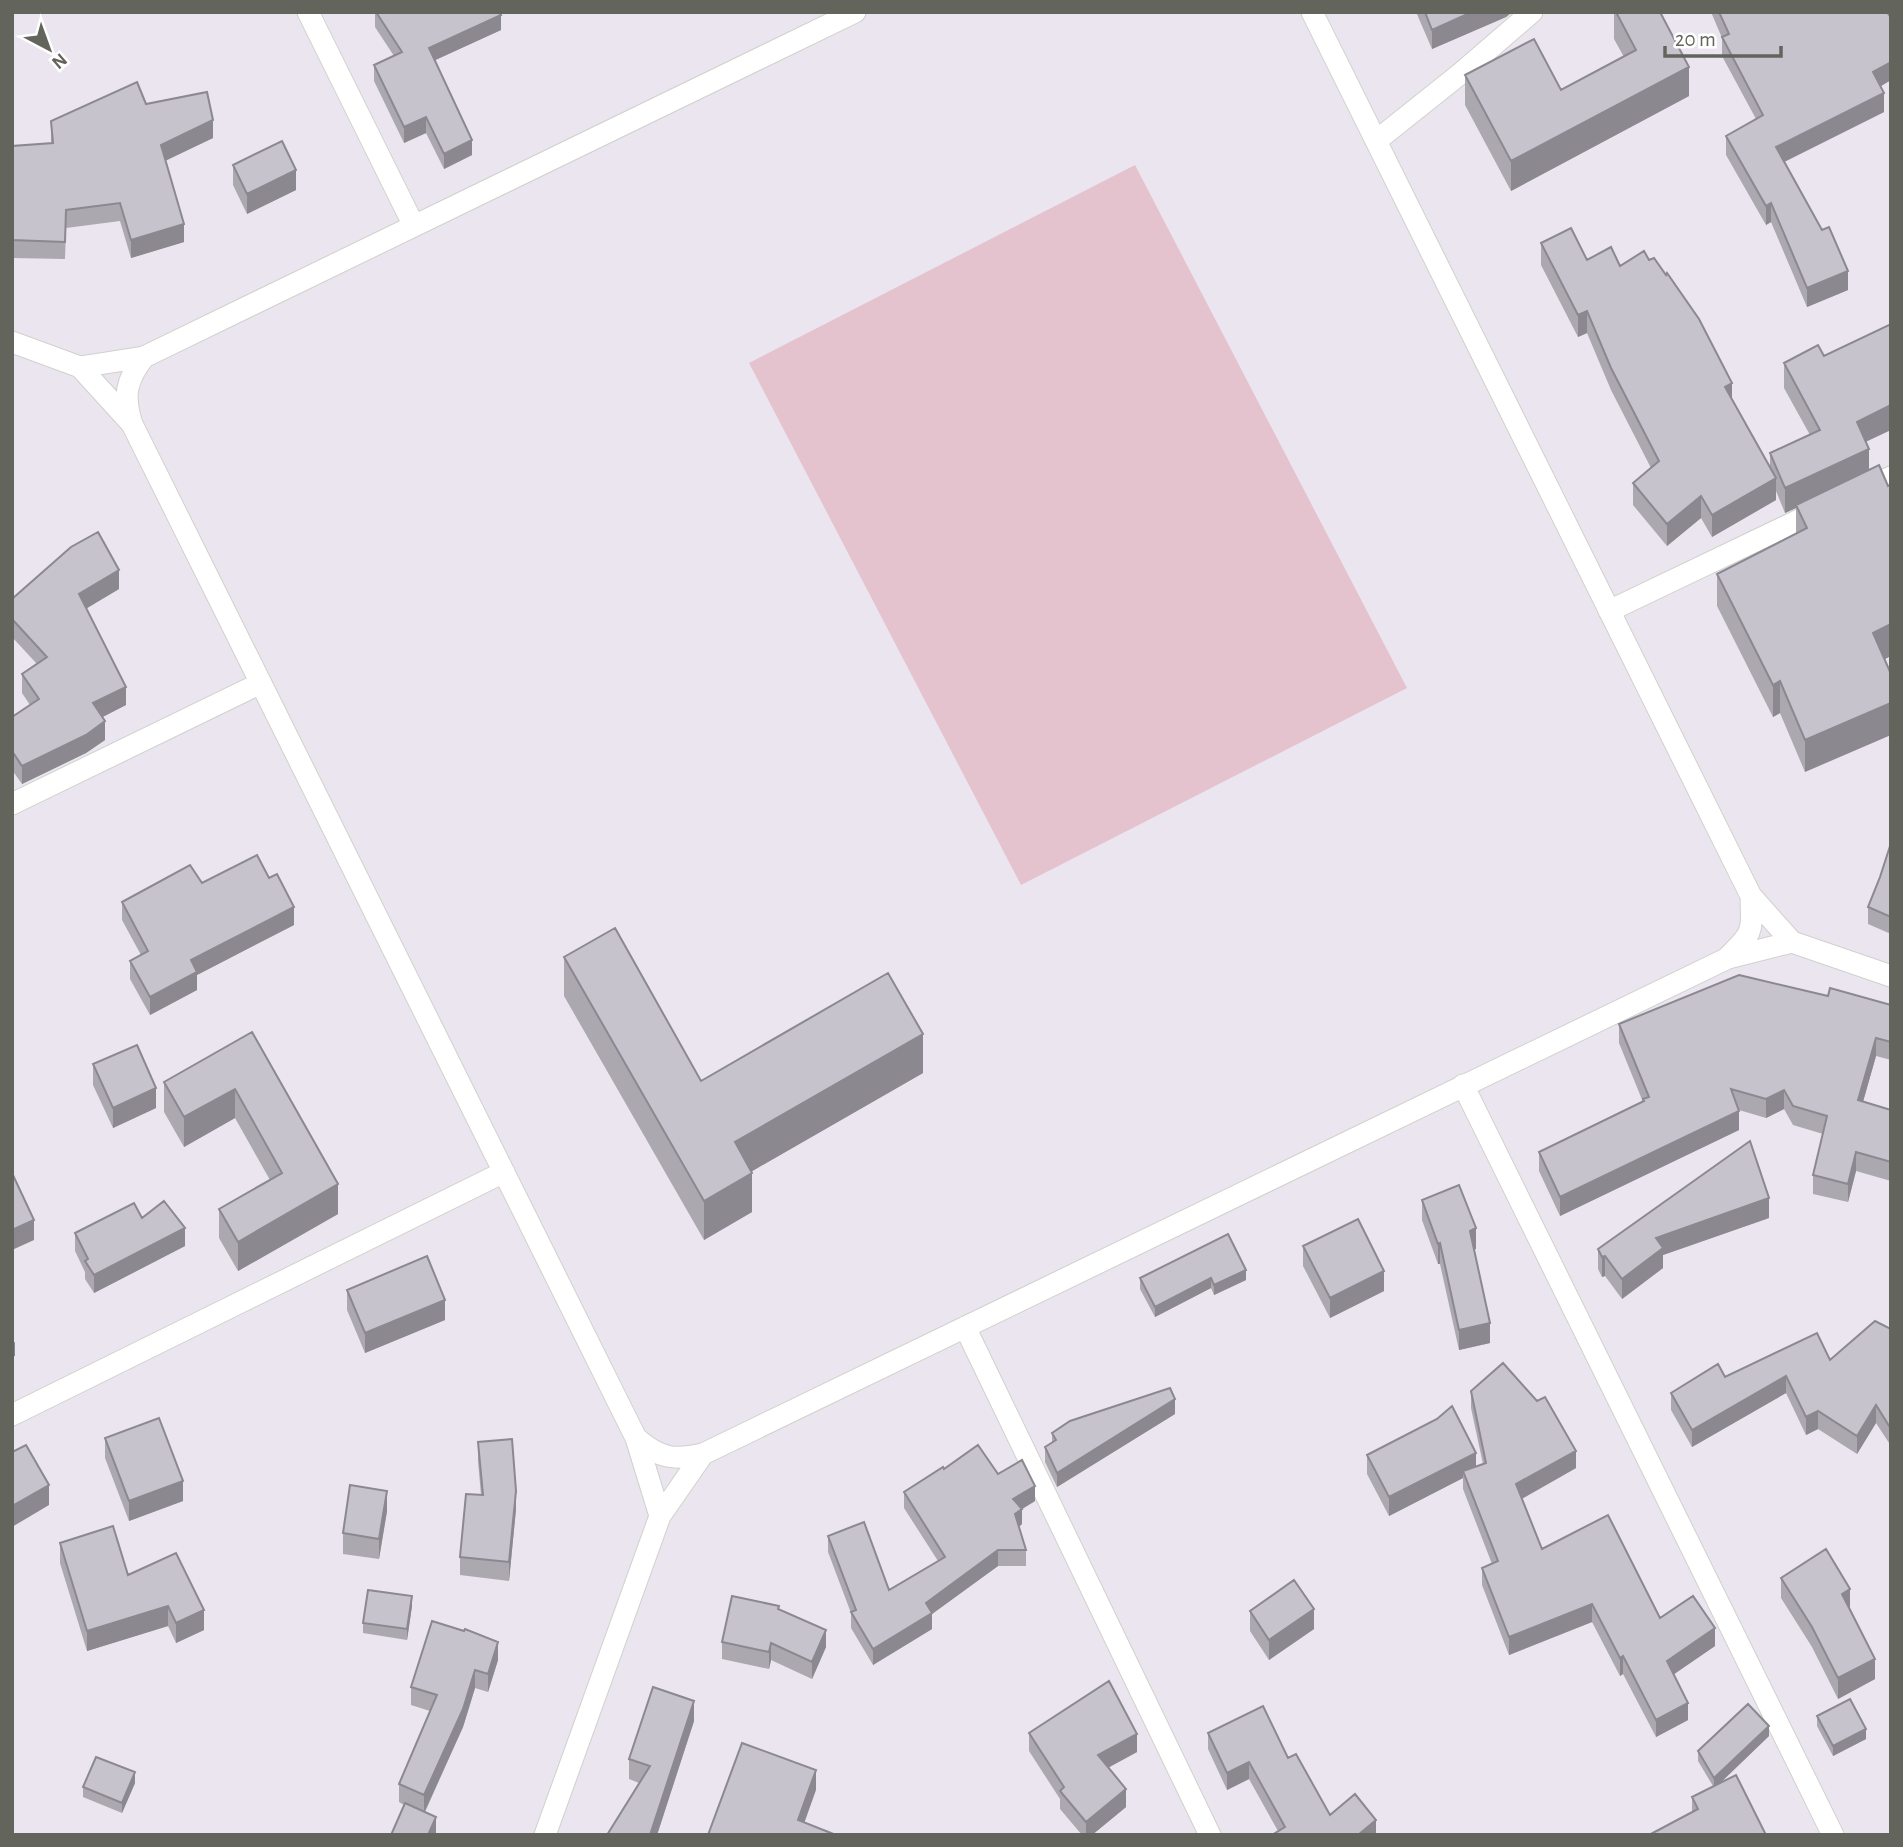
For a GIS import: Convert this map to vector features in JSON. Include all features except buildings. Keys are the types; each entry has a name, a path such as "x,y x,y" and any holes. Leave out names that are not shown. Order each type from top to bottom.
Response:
{"street":[{"path":"308,12 414,226"},
{"path":"80,367 144,357 855,12"},
{"path":"1312,12 1751,896 1793,942 1891,976"},
{"path":"1376,141 1532,12"},
{"path":"12,342 80,367 132,424"},
{"path":"144,357 129,380 126,394 132,424 636,1438 660,1516"},
{"path":"1609,611 1891,477"},
{"path":"12,804 261,683"},
{"path":"1726,958 1746,939 1752,926 1751,896"},
{"path":"636,1438 647,1448 673,1458 703,1454 1726,958 1793,942"},
{"path":"1464,1085 1833,1835"},
{"path":"12,1415 504,1172"},
{"path":"965,1327 1210,1835"},
{"path":"545,1835 660,1516 703,1454"}],"shaded area":[{"path":"1135,165 1407,688 1021,885 749,363"}]}
